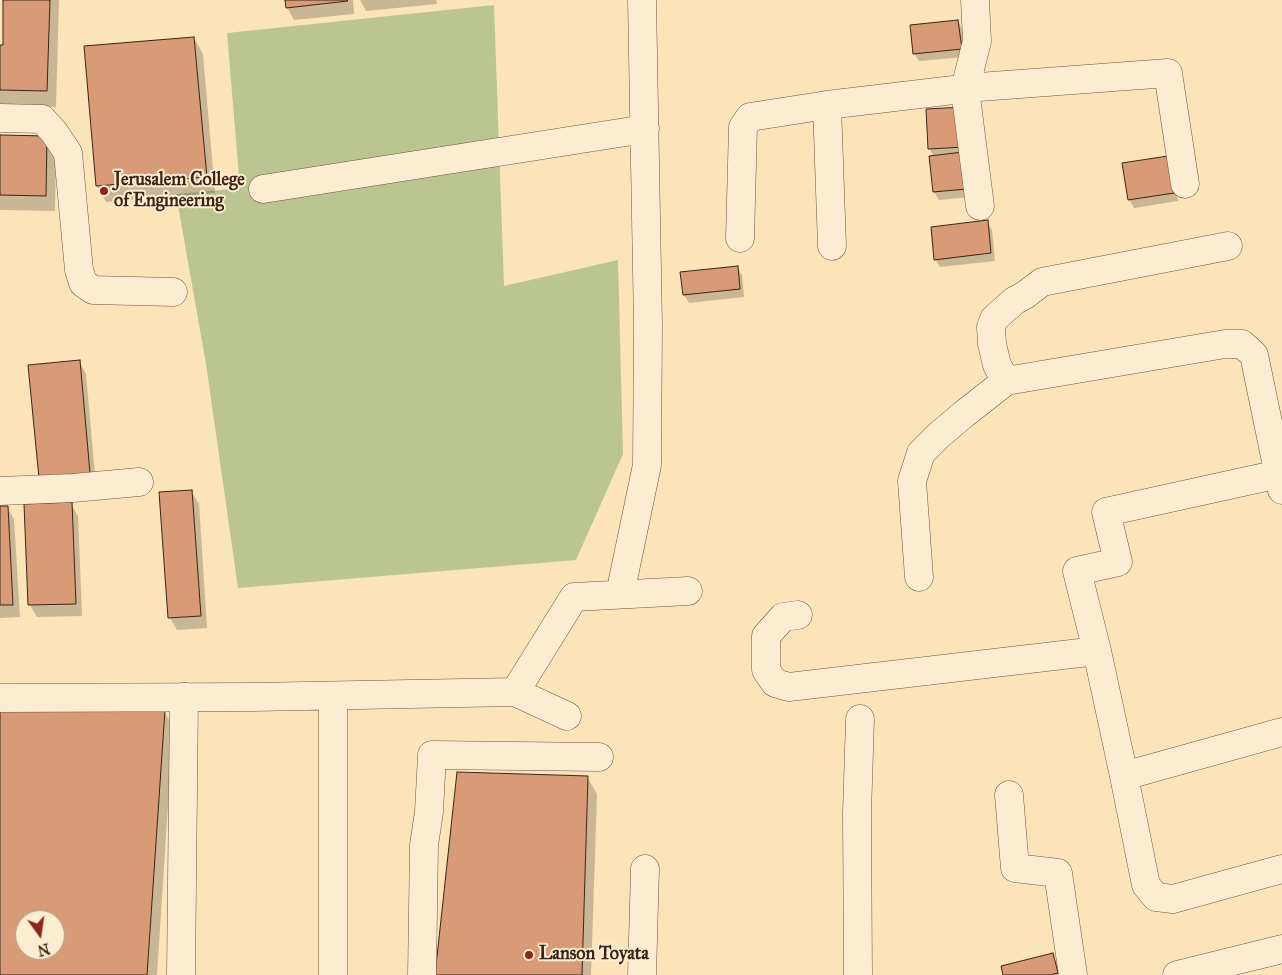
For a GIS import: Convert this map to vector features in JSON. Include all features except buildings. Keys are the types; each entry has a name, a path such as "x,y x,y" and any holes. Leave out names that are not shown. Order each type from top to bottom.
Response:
{"street":[{"path":"620,594 647,465 648,325 642,0"},
{"path":"975,0 976,41 965,89 980,206"},
{"path":"740,238 743,127 750,117 827,105 965,89 1168,73 1185,184"},
{"path":"827,105 832,246"},
{"path":"0,118 42,119 54,132 68,153 78,270 83,284 94,290 173,292"},
{"path":"263,189 645,129"},
{"path":"1006,381 998,366 992,344 991,327 994,319 1014,301 1042,282 1228,246"},
{"path":"919,577 912,481 921,453 939,435 1006,381 1226,344 1242,344 1254,355 1280,483 1106,512 1118,562 1077,571 1097,651 1146,885 1156,897 1173,899 1282,868"},
{"path":"0,491 73,488 139,482"},
{"path":"515,692 574,597 688,591"},
{"path":"798,615 783,617 766,636 766,670 776,682 789,687 1097,651"},
{"path":"0,698 253,697 515,692 567,716"},
{"path":"333,975 334,696"},
{"path":"181,975 184,697"},
{"path":"858,975 857,813 860,719"},
{"path":"1124,776 1282,732"},
{"path":"422,975 424,845 429,812 432,755 599,757"},
{"path":"1009,795 1014,868 1058,873 1073,975"},
{"path":"642,975 645,869"},
{"path":"1177,975 1282,949"}],"green space":[{"path":"494,5 504,286 618,260 623,454 576,560 238,588 206,364 176,194 240,188 227,33"}],"place":[{"name":"Jerusalem College of Engineering","path":"104,191"},
{"name":"Lanson Toyata","path":"529,955"}]}
